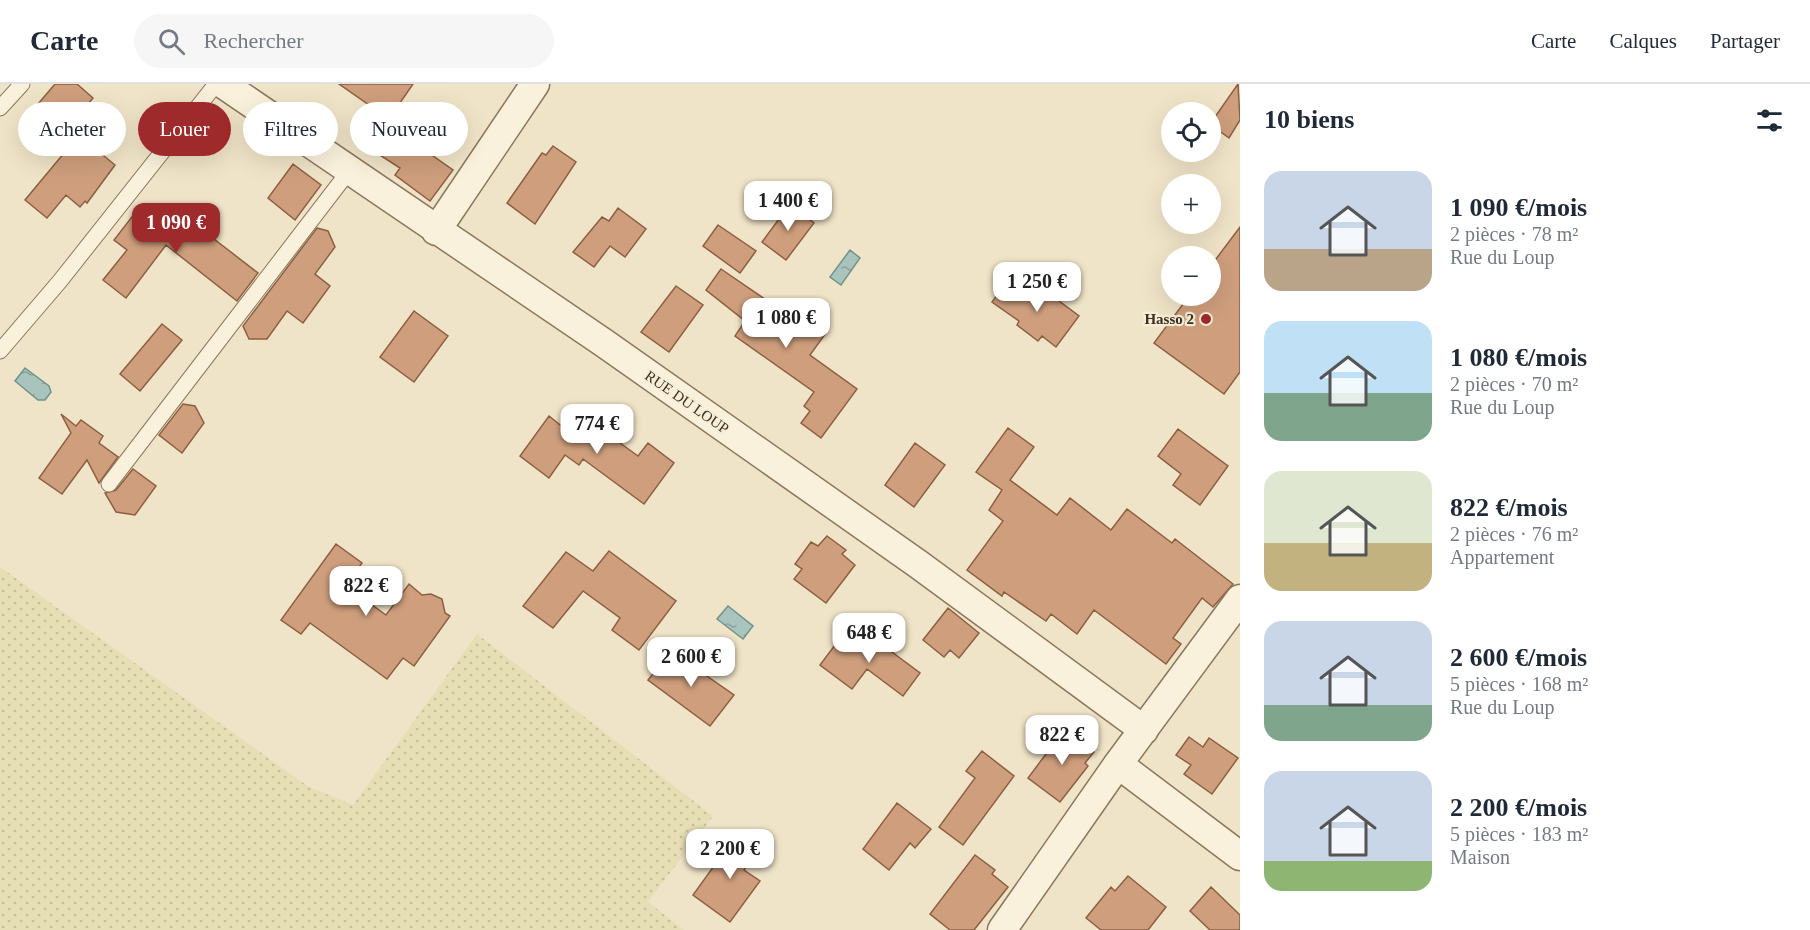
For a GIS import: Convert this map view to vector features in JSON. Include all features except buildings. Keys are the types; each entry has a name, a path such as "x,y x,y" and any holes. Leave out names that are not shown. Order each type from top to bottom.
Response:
{"street":[{"name":"RUE DU LOUP","path":"223,84 436,231 604,343 898,550 1144,730"},
{"path":"436,231 535,84"},
{"path":"1002,930 1118,764 1240,598"},
{"path":"1118,764 1240,856"}],"lane":[{"path":"0,108 22,84"},
{"path":"0,351 60,281 216,84"},
{"path":"109,484 349,171"}],"shaded area":[{"path":"0,567 309,787 353,805 477,634 713,816 648,902 684,930 0,930"}],"water":[{"path":"850,250 860,258 841,285 830,277"},
{"path":"25,368 49,386 51,392 45,400 38,400 15,381"},
{"path":"728,606 753,626 743,639 717,619"}],"place":[{"name":"Hasso 2","path":"1206,319"}]}
